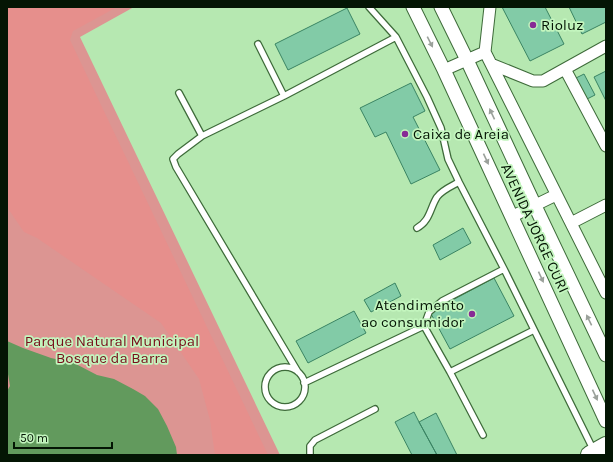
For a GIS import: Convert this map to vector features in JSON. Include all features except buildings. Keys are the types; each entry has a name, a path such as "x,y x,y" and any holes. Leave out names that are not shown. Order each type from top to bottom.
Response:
{"street":[{"name":"AVENIDA JORGE CURI","path":"413,7 513,216 606,421"},
{"name":"AVENIDA JORGE CURI","path":"441,7 606,355"},
{"path":"490,7 485,52 606,293"},
{"path":"491,64 534,80 543,81 606,46"},
{"path":"444,70 485,52"},
{"path":"565,69 606,146"},
{"path":"513,216 556,195"},
{"path":"571,223 606,205"}],"lane":[{"path":"369,7 396,37 434,110 441,128 448,159 597,451"},
{"path":"298,372 292,368 286,367 274,370 269,375 266,380 266,393 274,403 280,406 287,406 293,405 298,401 304,390 302,377 176,167 173,159 202,136 284,96 396,37"},
{"path":"258,44 284,96"},
{"path":"178,93 202,136"},
{"path":"417,228 422,226 427,220 438,197 443,191 459,182"},
{"path":"304,383 424,326 429,312 436,305 504,269"},
{"path":"424,326 483,435"},
{"path":"450,372 534,330"},
{"path":"310,455 310,446 315,440 375,409"}],"green space":[{"name":"Parque Natural Municipal Bosque da Barra","path":"7,7 134,7 80,37 280,455 7,455"}],"shaded area":[{"path":"7,7 117,7 73,31 70,40 268,455 215,455 210,420 199,379 161,323 37,238 24,232 7,207"},
{"path":"7,341 51,358 74,363 97,375 114,379 145,396 158,409 176,447 177,455 7,455 7,391 10,386 7,368"}],"place":[{"name":"Rioluz","path":"533,25"},
{"name":"Caixa de Areia","path":"405,134"},
{"name":"Atendimento ao consumidor","path":"472,314"}]}
